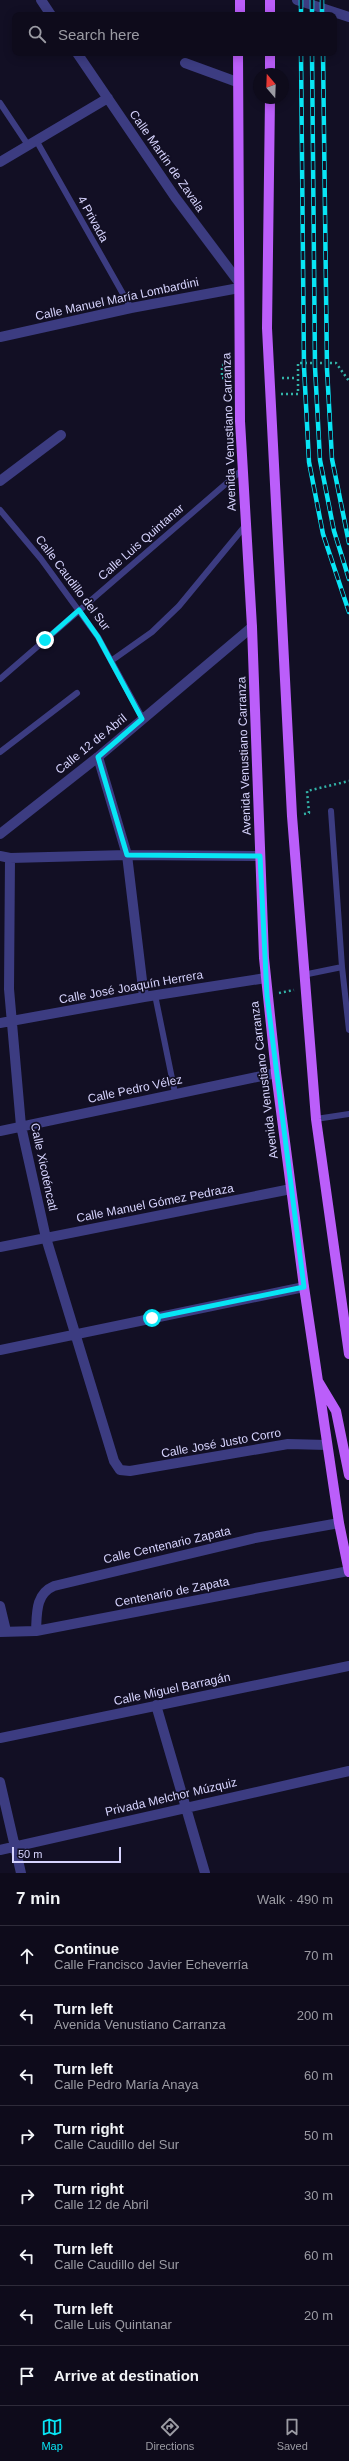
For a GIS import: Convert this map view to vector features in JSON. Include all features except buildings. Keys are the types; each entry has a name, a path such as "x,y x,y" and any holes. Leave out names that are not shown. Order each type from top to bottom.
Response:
{"main road":[{"path":"240,0 240,12"},
{"path":"270,0 270,12"},
{"name":"Avenida Venustiano Carranza","path":"238,56 238,285 243,469 252,627 260,856 267,996 317,1379 339,1523 349,1572"},
{"path":"270,56 270,68"},
{"path":"270,104 267,328 292,816 303,975 316,1119 349,1354"},
{"path":"317,1379 336,1411 349,1475"}],"street":[{"path":"41,0 49,12"},
{"path":"297,0 334,12"},
{"path":"337,13 349,17"},
{"name":"Calle Martín de Zavala","path":"79,56 238,285"},
{"path":"185,63 237,82"},
{"path":"0,162 108,98"},
{"name":"Calle Manuel María Lombardini","path":"0,337 238,285"},
{"path":"0,481 61,435"},
{"name":"Calle 12 de Abril","path":"0,834 98,757 252,627"},
{"path":"98,757 127,855 144,997"},
{"path":"5,857 127,855 260,856"},
{"name":"Calle Xicoténcatl","path":"5,857 9,989 13,1020 21,1126 46,1238 77,1334 104,1434 120,1470"},
{"name":"Calle José Joaquín Herrera","path":"0,1023 155,995 266,978"},
{"name":"Calle Pedro Vélez","path":"0,1131 276,1073"},
{"name":"Calle Manuel Gómez Pedraza","path":"0,1247 291,1189"},
{"path":"0,1350 304,1287"},
{"name":"Calle José Justo Corro","path":"120,1470 145,1469 288,1444 327,1445"},
{"name":"Calle Centenario Zapata","path":"36,1631 40,1599 42,1594 54,1586 255,1538 339,1523"},
{"name":"Centenario de Zapata","path":"3,1632 36,1631 349,1572"},
{"path":"0,1606 3,1632"},
{"name":"Calle Miguel Barragán","path":"0,1738 349,1666"},
{"path":"156,1705 205,1873"},
{"name":"Privada Melchor Múzquiz","path":"0,1850 349,1771"},
{"path":"0,1782 21,1873"}],"lane":[{"name":"4 Privada","path":"0,103 32,143 130,308"},
{"name":"Calle Luis Quintanar","path":"0,679 243,469"},
{"name":"Calle Caudillo del Sur","path":"0,510 79,610 98,637 142,719"},
{"path":"111,661 152,632 179,606 246,526"},
{"path":"0,752 76,693"},
{"path":"331,811 342,967 349,1030"},
{"path":"303,975 342,967"},
{"path":"155,995 175,1093"},
{"path":"316,1119 349,1114"}],"path":[{"path":"271,394 298,394 298,364 336,363 349,381"},
{"path":"222,365 222,378"},
{"path":"309,813 307,791 349,781"},
{"path":"267,996 305,987"}],"railway":[{"path":"301,0 301,12"},
{"path":"312,0 312,12"},
{"path":"322,0 322,12"},
{"path":"301,56 304,367 309,462 323,534 349,612"},
{"path":"312,56 315,367 320,460 334,531 349,579"},
{"path":"323,56 327,369 332,459 349,543"}],"route":[{"path":"45,640 79,610 98,637 142,719 98,757 127,855 260,856 267,996 304,1287 152,1318"}]}
